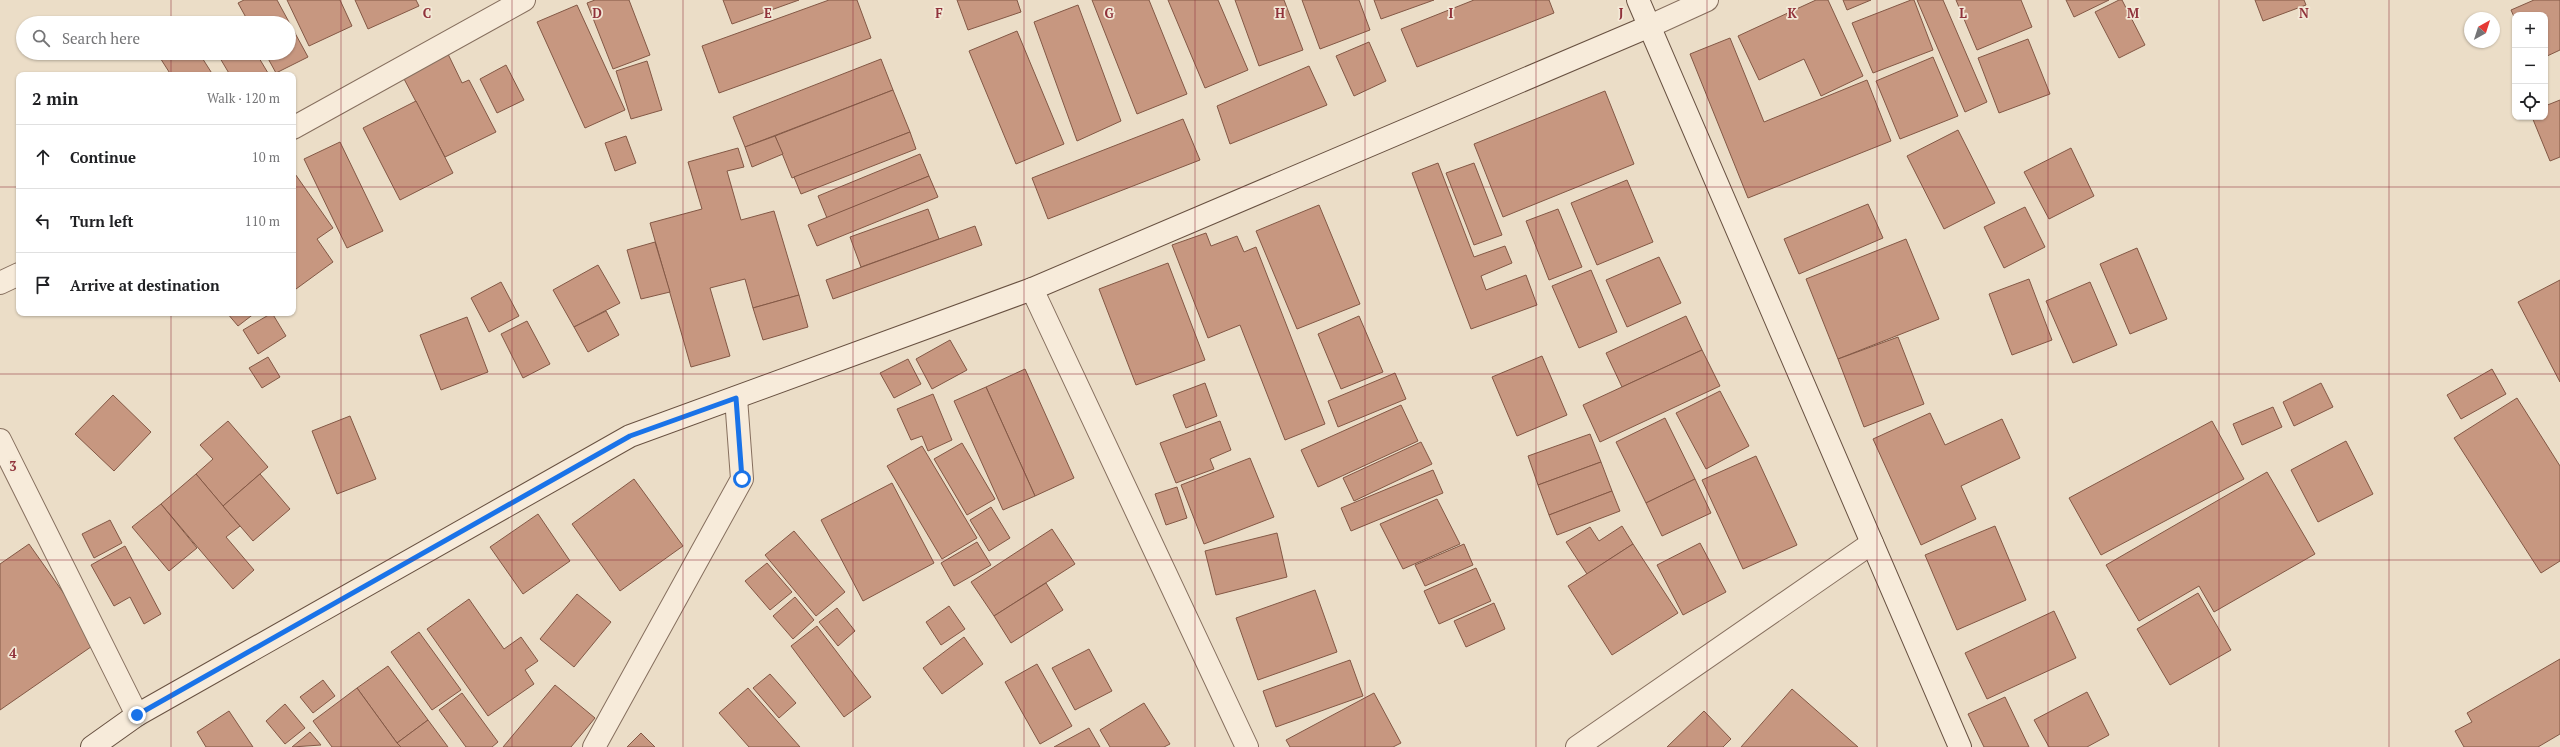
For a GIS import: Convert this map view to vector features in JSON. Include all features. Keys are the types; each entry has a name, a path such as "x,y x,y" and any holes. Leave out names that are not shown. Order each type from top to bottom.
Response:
{"street":[{"path":"296,126 524,0"},
{"path":"1638,0 1960,747"},
{"path":"92,747 137,715 630,436 1032,289 1650,26 1707,0"},
{"path":"0,284 16,276"},
{"path":"1032,289 1247,747"},
{"path":"594,747 742,479 736,398"},
{"path":"0,440 137,715"},
{"path":"1577,747 1872,543"}],"building":[{"path":"244,0 277,0 286,16 245,16 238,3"},
{"path":"287,0 340,0 352,26 309,46 296,16"},
{"path":"355,0 416,0 419,6 368,29"},
{"path":"595,0 629,0 650,55 613,69 587,3"},
{"path":"723,0 799,0 732,24"},
{"path":"829,0 857,0 871,38 719,93 702,46"},
{"path":"957,0 1017,0 1021,12 968,30"},
{"path":"1092,0 1149,0 1187,94 1137,114"},
{"path":"1168,0 1218,0 1248,70 1205,88"},
{"path":"1235,0 1284,0 1303,50 1259,66"},
{"path":"1302,0 1359,0 1370,30 1320,49"},
{"path":"1374,0 1434,0 1381,19"},
{"path":"1474,0 1549,0 1554,13 1417,67 1401,29"},
{"path":"1816,0 1828,0 1863,76 1821,96 1804,59 1759,80 1738,36"},
{"path":"1843,0 1871,0 1847,10"},
{"path":"1914,0 1933,50 1873,73 1852,23"},
{"path":"1917,0 1943,0 1987,102 1965,112"},
{"path":"1956,0 2021,0 2032,27 1977,50"},
{"path":"2066,0 2109,0 2074,17"},
{"path":"2119,0 2122,0 2145,45 2119,58 2095,12"},
{"path":"2255,0 2304,0 2306,5 2263,21"},
{"path":"2534,0 2560,0 2560,50 2548,56 2548,12 2512,12 2511,10"},
{"path":"577,5 625,110 585,128 537,22"},
{"path":"1078,5 1121,121 1077,141 1034,22"},
{"path":"1017,31 1064,144 1016,164 969,51"},
{"path":"296,35 308,57 275,72 269,60 296,60"},
{"path":"1730,38 1764,122 1867,80 1891,141 1748,198 1690,54"},
{"path":"2028,39 2050,94 1999,113 1978,58"},
{"path":"1369,42 1386,81 1354,96 1336,56"},
{"path":"448,54 462,83 469,80 496,132 445,157 403,77"},
{"path":"1933,57 1958,116 1900,139 1876,81"},
{"path":"881,59 893,90 745,147 733,117"},
{"path":"161,60 203,60 211,72 169,72"},
{"path":"221,60 260,60 267,72 228,72"},
{"path":"647,61 662,110 631,119 616,71"},
{"path":"506,65 524,100 497,113 480,79"},
{"path":"1309,66 1327,105 1230,144 1217,106"},
{"path":"893,90 910,132 792,178 775,136"},
{"path":"1605,91 1634,164 1503,217 1474,144"},
{"path":"2560,100 2560,157 2550,161 2533,120 2548,120 2548,105"},
{"path":"416,101 453,173 400,200 363,128"},
{"path":"1183,119 1200,160 1048,219 1032,178"},
{"path":"1958,130 1995,203 1944,229 1907,156"},
{"path":"910,132 916,149 801,194 794,177"},
{"path":"626,136 636,163 615,171 605,143"},
{"path":"775,136 783,154 752,167 745,147"},
{"path":"340,142 383,231 347,248 304,159"},
{"path":"738,148 744,167 727,171 741,220 774,211 799,295 753,308 745,279 710,288 730,356 691,367 650,223 702,209 688,162"},
{"path":"2071,148 2094,196 2049,219 2024,172"},
{"path":"920,154 929,176 827,218 818,196"},
{"path":"1438,163 1474,257 1505,246 1512,263 1481,276 1486,290 1526,275 1537,305 1471,329 1412,173"},
{"path":"1474,163 1502,235 1474,245 1446,173"},
{"path":"296,175 333,228 317,239 333,262 296,289"},
{"path":"929,176 938,197 817,246 808,225"},
{"path":"1627,180 1653,242 1597,265 1571,203"},
{"path":"1868,204 1883,238 1799,274 1784,239"},
{"path":"1319,205 1360,304 1297,329 1256,231"},
{"path":"2025,207 2045,247 2004,268 1984,227"},
{"path":"928,209 939,239 861,267 850,237"},
{"path":"1558,209 1582,267 1549,280 1526,221"},
{"path":"975,226 982,245 833,299 826,280"},
{"path":"1206,233 1211,246 1237,236 1244,252 1256,247 1325,424 1285,440 1240,325 1208,338 1172,245"},
{"path":"1906,239 1939,319 1838,359 1806,279"},
{"path":"655,242 670,292 641,299 627,250"},
{"path":"2137,248 2167,319 2130,334 2100,264"},
{"path":"1659,257 1681,303 1627,327 1606,280"},
{"path":"1168,263 1205,360 1136,385 1099,289"},
{"path":"598,265 620,303 574,327 553,290"},
{"path":"1591,270 1617,332 1579,348 1552,286"},
{"path":"2029,279 2052,340 2012,355 1989,294"},
{"path":"2560,280 2560,382 2518,302"},
{"path":"501,282 519,316 489,332 471,298"},
{"path":"2090,282 2117,345 2073,363 2046,301"},
{"path":"799,295 808,327 763,340 753,308"},
{"path":"606,311 619,335 588,352 574,327"},
{"path":"230,316 251,316 238,326"},
{"path":"267,316 274,316 286,336 258,354 243,330"},
{"path":"1359,316 1383,372 1341,389 1318,334"},
{"path":"1686,316 1702,350 1622,387 1606,353"},
{"path":"467,317 488,372 441,390 420,335"},
{"path":"527,321 550,364 523,378 501,334"},
{"path":"1898,337 1924,404 1864,427 1838,359"},
{"path":"950,340 967,370 932,389 916,359"},
{"path":"1702,350 1720,386 1600,442 1583,405"},
{"path":"1542,356 1567,415 1517,436 1492,377"},
{"path":"268,357 280,377 262,388 249,368"},
{"path":"908,359 921,384 894,398 880,373"},
{"path":"1025,369 1074,478 1035,496 986,387"},
{"path":"2492,369 2506,394 2461,419 2447,395"},
{"path":"1395,373 1406,399 1338,427 1328,401"},
{"path":"1205,383 1217,416 1186,428 1173,395"},
{"path":"2321,383 2333,407 2294,426 2283,402"},
{"path":"986,387 1035,496 1003,510 954,401"},
{"path":"1720,391 1749,446 1706,469 1676,413"},
{"path":"933,394 952,440 928,451 922,436 911,440 897,409"},
{"path":"113,395 151,432 114,471 75,434"},
{"path":"2517,398 2560,466 2560,561 2541,573 2454,438"},
{"path":"1401,405 1418,441 1318,487 1301,450"},
{"path":"2273,407 2282,427 2242,445 2233,424"},
{"path":"1930,413 1945,445 2002,419 2020,458 1961,486 1976,519 1921,545 1873,439"},
{"path":"350,416 376,479 337,494 312,431"},
{"path":"1665,418 1695,479 1646,503 1616,442"},
{"path":"228,421 268,467 223,506 196,474 213,459 200,445"},
{"path":"1220,421 1231,450 1210,459 1214,469 1176,483 1160,443"},
{"path":"2212,421 2244,479 2101,555 2069,498"},
{"path":"1590,434 1601,462 1538,485 1528,456"},
{"path":"2346,441 2373,494 2318,522 2291,470"},
{"path":"1421,442 1432,464 1354,501 1343,478"},
{"path":"962,443 995,499 967,515 934,459"},
{"path":"922,446 977,538 942,559 887,466"},
{"path":"1756,456 1797,545 1743,569 1702,480"},
{"path":"1250,458 1274,517 1204,544 1181,485"},
{"path":"1601,462 1612,491 1549,515 1538,485"},
{"path":"1433,470 1443,493 1351,531 1341,508"},
{"path":"2267,472 2315,554 2214,612 2199,586 2139,621 2106,565"},
{"path":"196,474 240,526 226,537 254,570 233,589 161,504"},
{"path":"260,474 290,509 253,541 223,506"},
{"path":"634,479 683,546 620,591 572,524"},
{"path":"1695,479 1711,513 1662,536 1646,503"},
{"path":"892,483 934,563 863,601 821,520"},
{"path":"1177,487 1187,518 1166,525 1155,494"},
{"path":"1612,491 1620,511 1557,535 1549,515"},
{"path":"1437,499 1460,544 1403,569 1380,524"},
{"path":"161,504 197,548 169,571 132,527"},
{"path":"991,507 1010,538 989,551 970,520"},
{"path":"538,514 570,561 523,594 490,547"},
{"path":"110,520 122,543 94,558 82,534"},
{"path":"1622,526 1633,544 1587,574 1566,542 1590,527 1599,541"},
{"path":"1995,526 2026,600 1957,630 1925,555"},
{"path":"1052,529 1075,564 994,616 971,582"},
{"path":"794,531 845,592 816,616 765,555"},
{"path":"1277,533 1287,577 1216,595 1205,551"},
{"path":"977,542 991,565 954,586 941,563"},
{"path":"1700,543 1726,592 1683,615 1657,565"},
{"path":"29,544 98,642 0,710 0,564"},
{"path":"1464,544 1473,565 1425,586 1415,565"},
{"path":"1633,544 1678,613 1612,655 1568,586"},
{"path":"125,546 161,614 144,624 130,597 114,606 91,565"},
{"path":"767,563 792,592 770,610 745,581"},
{"path":"1476,568 1491,601 1439,624 1424,591"},
{"path":"1046,583 1063,610 1011,643 994,616"},
{"path":"1315,590 1337,652 1258,680 1236,618"},
{"path":"2198,593 2231,650 2170,685 2137,629"},
{"path":"577,594 611,622 574,667 540,639"},
{"path":"795,597 814,620 793,639 773,616"},
{"path":"469,599 504,649 521,637 538,661 525,670 534,684 488,716 427,629"},
{"path":"1494,603 1505,629 1466,647 1454,621"},
{"path":"949,606 965,629 941,645 926,622"},
{"path":"837,608 855,631 838,646 819,622"},
{"path":"2054,611 2076,658 1987,699 1965,653"},
{"path":"817,626 871,697 844,717 791,646"},
{"path":"419,632 461,690 432,710 391,652"},
{"path":"964,637 983,664 942,694 923,668"},
{"path":"1089,649 1112,691 1075,710 1052,668"},
{"path":"2560,659 2560,734 2538,747 2464,747 2455,731 2472,722 2467,713"},
{"path":"1350,660 1363,696 1276,727 1263,691"},
{"path":"1037,664 1072,726 1040,744 1005,682"},
{"path":"388,666 428,720 397,743 357,688"},
{"path":"770,674 796,703 779,718 753,688"},
{"path":"323,680 335,696 313,713 300,697"},
{"path":"555,685 595,718 571,747 503,747"},
{"path":"357,688 401,747 332,747 313,721"},
{"path":"748,688 800,747 749,747 719,713"},
{"path":"1792,689 1858,747 1741,747"},
{"path":"2087,692 2109,735 2087,747 2049,747 2034,720"},
{"path":"462,693 498,742 492,747 466,747 439,710"},
{"path":"1374,693 1401,743 1393,747 1290,747 1286,740"},
{"path":"2005,697 2029,747 1984,747 1968,714"},
{"path":"1144,703 1170,744 1164,747 1110,747 1100,730"},
{"path":"285,704 305,728 285,744 266,721"},
{"path":"229,711 253,747 206,747 197,732"},
{"path":"1704,711 1731,739 1723,747 1667,747"},
{"path":"428,720 448,747 401,747 397,743"},
{"path":"1089,728 1100,747 1054,747"},
{"path":"310,732 321,745 292,747"},
{"path":"641,733 655,747 627,747"}],"route":[{"path":"137,715 630,436 736,398 742,479"}]}
